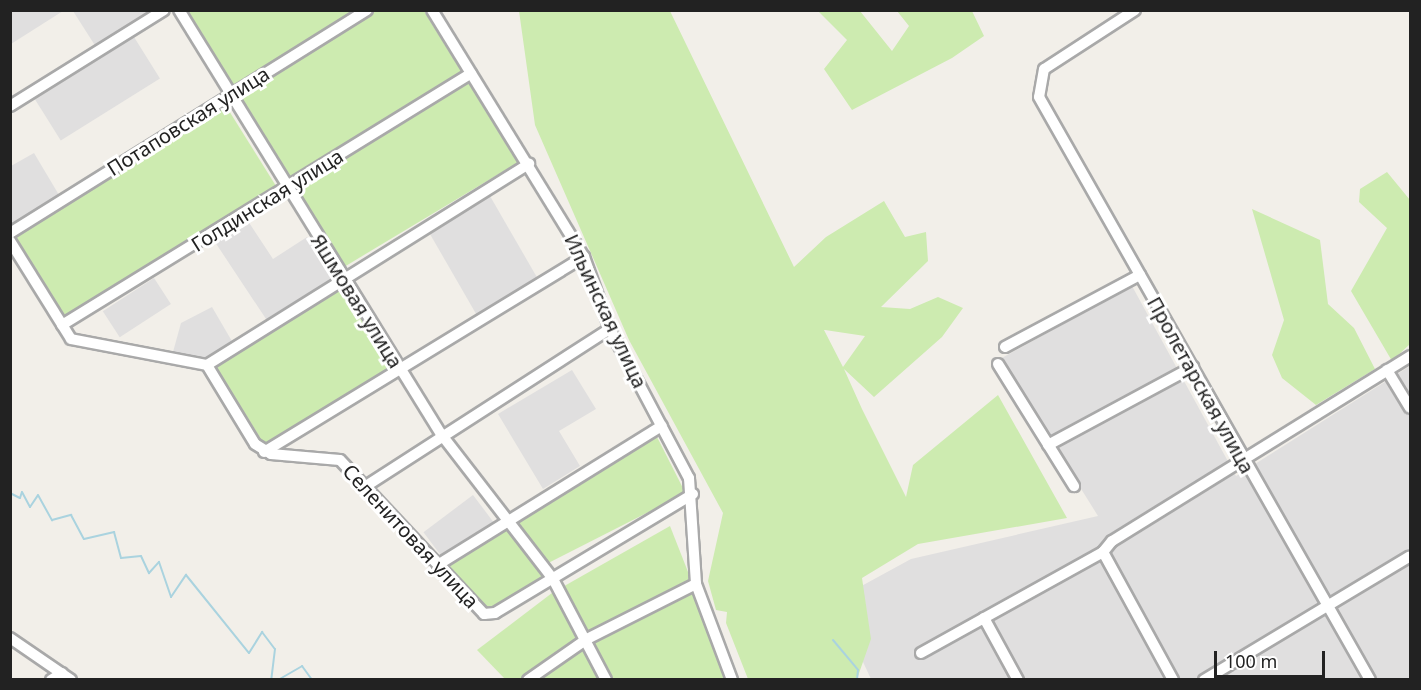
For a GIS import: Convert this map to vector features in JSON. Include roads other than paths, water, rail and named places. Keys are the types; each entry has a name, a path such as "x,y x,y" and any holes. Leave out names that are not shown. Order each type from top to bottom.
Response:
{"street":[{"path":"10,106 164,10"},
{"name":"Яшмовая улица","path":"178,10 441,434 553,579 587,639 606,680"},
{"name":"Потаповская улица","path":"10,233 230,93 367,10"},
{"name":"Ильинская улица","path":"432,10 529,164 584,257 610,329 663,426 693,494"},
{"name":"Пролетарская улица","path":"1135,10 1044,69 1037,87 1193,367 1242,461 1370,680"},
{"name":"Голдинская улица","path":"62,325 288,189 471,73"},
{"path":"10,241 62,325 81,343 207,365 529,164"},
{"path":"207,365 264,452 584,257"},
{"path":"1005,347 1140,275"},
{"path":"366,486 441,434 610,329"},
{"path":"921,652 1103,552 1112,542 1410,356"},
{"path":"998,364 1074,486"},
{"path":"1048,445 1193,367"},
{"path":"1388,370 1410,408"},
{"path":"439,564 663,426"},
{"name":"Селенитовая улица","path":"264,452 340,460 484,614 495,613 553,579"},
{"path":"553,579 693,494 696,584 732,680"},
{"path":"1103,552 1173,680"},
{"path":"1204,680 1410,556"},
{"path":"528,680 587,639 696,584"},
{"path":"984,618 1018,680"},
{"path":"10,638 66,676"},
{"path":"51,680 66,676"}],"waterway":[{"path":"10,493 20,498 22,492 30,507 38,495 52,520 71,515 84,539 114,532 121,558 141,556 149,573 159,562 171,597 186,575 249,653 262,632 275,649 271,680"},
{"path":"833,640 858,670 857,680"},
{"path":"278,680 302,666 312,680"}]}
